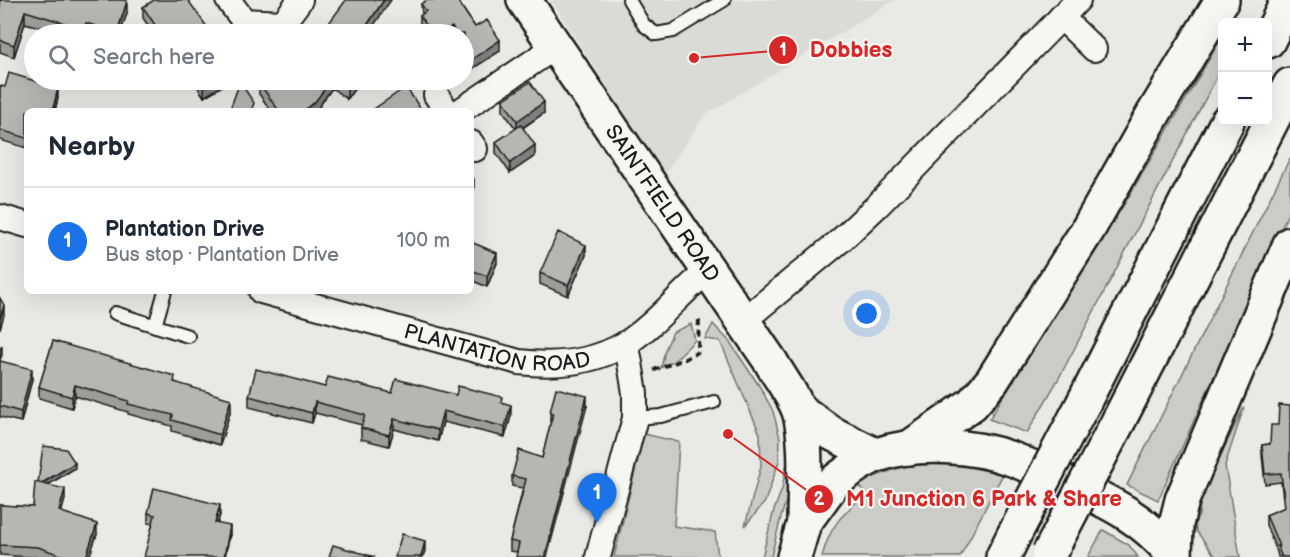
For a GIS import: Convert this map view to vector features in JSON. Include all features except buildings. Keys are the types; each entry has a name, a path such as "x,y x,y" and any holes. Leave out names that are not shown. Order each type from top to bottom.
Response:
{"main road":[{"name":"SAINTFIELD ROAD","path":"524,0 771,362 799,410 804,459 804,523"},
{"path":"909,448 972,404 992,381 1087,231 1222,0"},
{"path":"1272,33 1288,0"},
{"path":"1048,555 1290,85"},
{"path":"1008,546 1225,126"},
{"path":"1175,557 1176,524 1182,500 1290,244"},
{"name":"SAINTFIELD ROAD","path":"799,410 831,433 875,455"},
{"path":"794,557 804,523 834,482 875,455 909,448 942,446 1011,458 1111,503 1136,518 1159,537 1175,557"}],"street":[{"path":"228,0 244,21 283,23 300,0"},
{"path":"743,321 841,240 878,205 1078,0"},
{"path":"1061,17 1094,49"},
{"path":"464,108 555,47"},
{"path":"0,218 24,224"},
{"name":"PLANTATION ROAD","path":"272,294 519,362 548,364 581,360 625,345 709,272"},
{"path":"598,557 635,417 635,393 625,345"}],"lane":[{"path":"629,0 644,25 656,34 673,31 724,0"},
{"path":"155,326 164,294"},
{"path":"114,314 188,336"},
{"path":"635,417 661,416 714,402"}],"path":[{"path":"651,371 698,352 699,316"}],"shaded area":[{"path":"551,0 895,0 705,115 664,175"},
{"path":"1218,44 1218,75 1059,378 1027,433 989,419 1126,201"},
{"path":"1290,158 1290,209 1158,500 1127,485"},
{"path":"691,324 695,340 674,361 661,368 665,350 673,332"},
{"path":"713,324 729,341 760,387 773,411 780,438 779,461 765,502 745,526 761,466 760,434 720,341 705,339"},
{"path":"1244,407 1225,465 1240,557 1216,557 1196,531 1195,523 1199,515 1201,496"},
{"path":"644,434 679,442 674,526 715,532 718,557 614,557"},
{"path":"946,462 1003,474 960,557 822,557 838,521 865,494 858,483 901,467"},
{"path":"794,466 771,557 762,557 782,489 786,467"},
{"path":"1103,530 1129,545 1138,557 1088,557"}],"place":[{"name":"Dobbies","path":"694,58"},
{"name":"M1 Junction 6 Park & Share","path":"728,434"},
{"name":"Plantation Drive","path":"597,523"}]}
